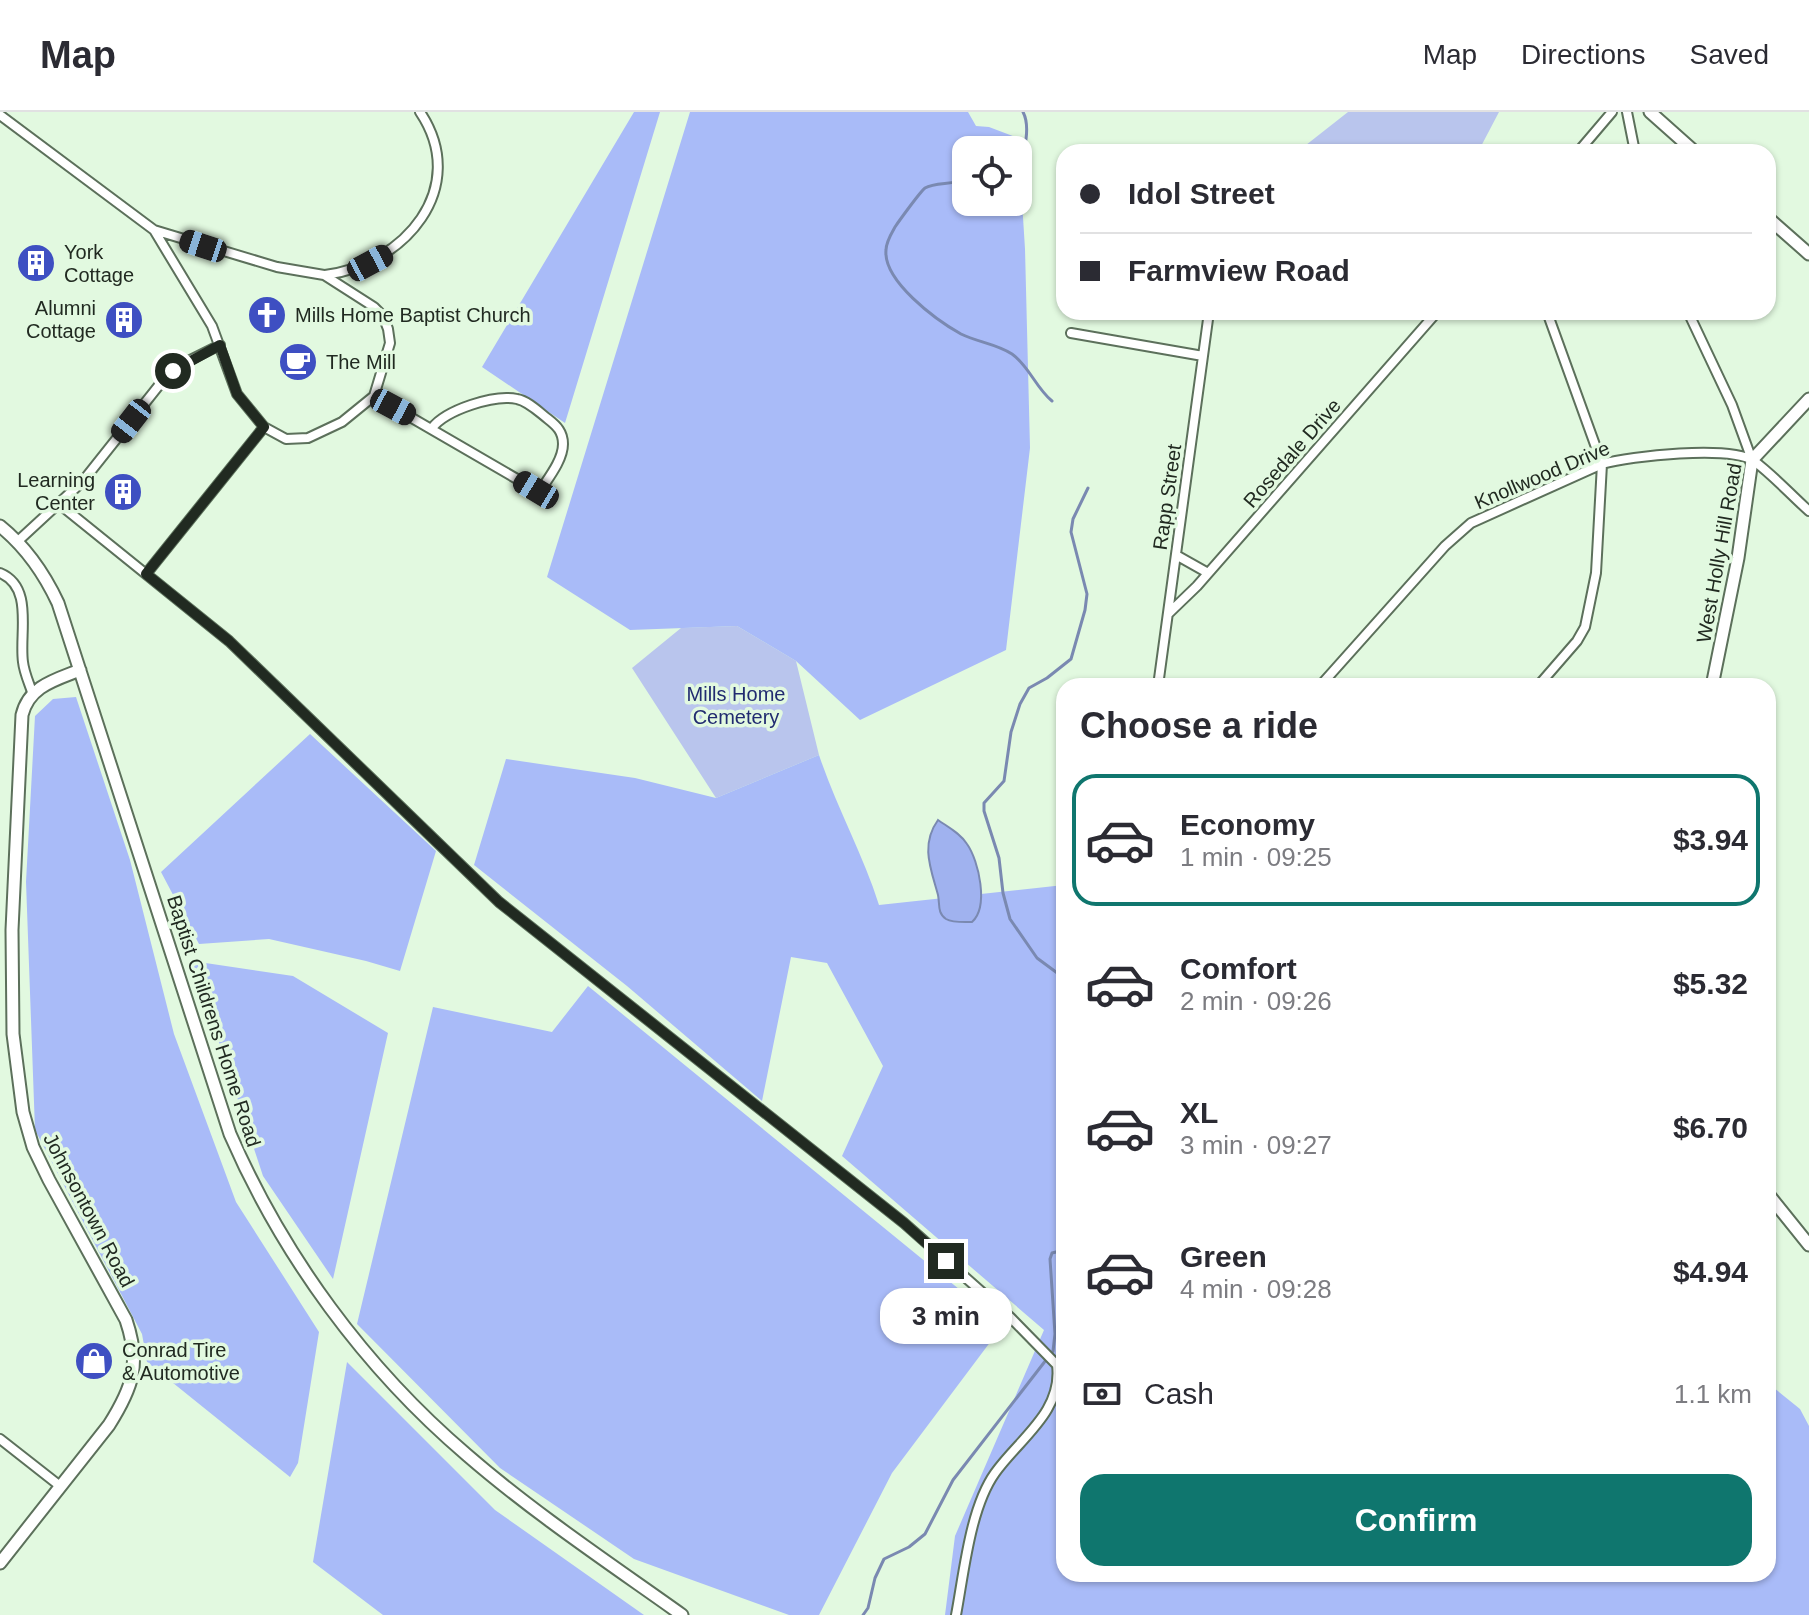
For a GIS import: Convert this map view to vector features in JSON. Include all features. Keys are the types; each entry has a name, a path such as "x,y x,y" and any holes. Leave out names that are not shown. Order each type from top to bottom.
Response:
{"street":[{"path":"0,115 154,230 277,267 324,275 345,272 388,253 419,222 436,179 438,156 434,138 420,112"},
{"path":"1585,144 1612,112"},
{"path":"1627,112 1633,144"},
{"path":"1650,112 1686,144"},
{"path":"1776,225 1809,254"},
{"path":"154,230 212,326 237,394 264,427 286,439 308,438 342,422 374,396 387,356 390,343 383,316 324,275"},
{"name":"Rapp Street","path":"1159,678 1208,320"},
{"name":"Rosedale Drive","path":"1169,613 1182,603 1430,320"},
{"path":"1545,678 1585,627 1596,573 1602,464 1550,320"},
{"path":"1692,320 1732,405 1752,460 1809,511"},
{"path":"1071,333 1203,356"},
{"path":"18,541 83,481 164,379 182,364 220,345"},
{"path":"374,396 536,490 549,479 562,452 561,433 555,425 518,399 489,400 462,408 438,420 432,428"},
{"name":"West Holly Hill Road","path":"1714,678 1738,558 1752,460 1809,399"},
{"path":"146,574 264,427"},
{"name":"Knollwood Drive","path":"1327,678 1445,546 1471,523 1602,464 1624,458 1721,453 1752,460"},
{"path":"58,503 239,650 499,902 904,1223 1056,1364"},
{"name":"Baptist Childrens Home Road","path":"0,526 18,541 50,586 230,1134 250,1181 300,1265 371,1358 466,1455 682,1615"},
{"path":"1176,555 1208,573"},
{"path":"0,573 13,582 22,604 22,659 32,692 80,670"},
{"name":"Johnsontown Road","path":"0,1563 123,1404 134,1371 135,1355 117,1302 49,1180 27,1130 17,1075 6,929 20,729 24,706 32,692"},
{"path":"1776,1204 1809,1245"},
{"path":"956,1615 975,1521 992,1476 1041,1421 1056,1386"},
{"path":"0,1439 60,1486"}],"green space":[{"path":"1348,112 1499,112 1482,144 1307,144"},
{"name":"Mills Home Cemetery","path":"737,626 796,661 819,755 716,798 632,668 681,628"}],"shaded area":[{"path":"634,112 660,112 565,423 482,367"},
{"path":"690,112 968,112 976,126 989,127 1013,136 952,136 952,216 1023,216 1030,448 1006,650 860,720 796,661 737,626 630,630 547,577"},
{"path":"76,697 130,860 174,1034 236,1202 319,1332 298,1463 290,1477 147,1362 142,1334 35,1130 26,882 35,716 53,699"},
{"path":"310,734 436,851 400,971 269,939 199,944 161,872"},
{"path":"819,755 879,905 1056,886 1056,1582 1776,1582 1776,1390 1800,1409 1809,1426 1809,1615 945,1615 955,1536 1044,1330 842,1156 883,1066 827,963 791,957 762,1101 627,986 474,865 506,759 635,778 716,798"},
{"path":"938,820 964,840 975,861 981,895 977,915 972,922 949,920 940,911 928,848"},
{"path":"192,961 293,976 388,1033 333,1279 263,1176"},
{"path":"588,986 1003,1325 892,1473 819,1615 789,1615 634,1559 500,1468 357,1324 433,1007 552,1032"},
{"path":"347,1362 495,1510 644,1615 383,1615 313,1562"}],"waterway":[{"path":"1023,112 1026,136"},
{"path":"952,183 929,186 922,191 890,235 886,247 887,262 902,287 925,309 961,334 1012,354 1052,401"},
{"path":"1056,972 1037,958 1010,919 999,858 984,803 1004,781 1011,732 1029,688 1071,659 1087,594 1071,532 1073,519 1088,488"},
{"path":"863,1615 884,1559 909,1547 925,1534 953,1480 1053,1351 1055,1334 1050,1259 1056,1252"}],"place":[{"name":"York Cottage","path":"36,263"},
{"name":"Mills Home Baptist Church","path":"267,315"},
{"name":"Alumni Cottage","path":"124,320"},
{"name":"The Mill","path":"298,362"},
{"name":"Learning Center","path":"123,492"},
{"name":"Conrad Tire & Automotive","path":"94,1361"}],"route":[{"path":"173,371 220,345 237,394 264,427 146,574 229,641 499,902 904,1223 946,1261"}]}
